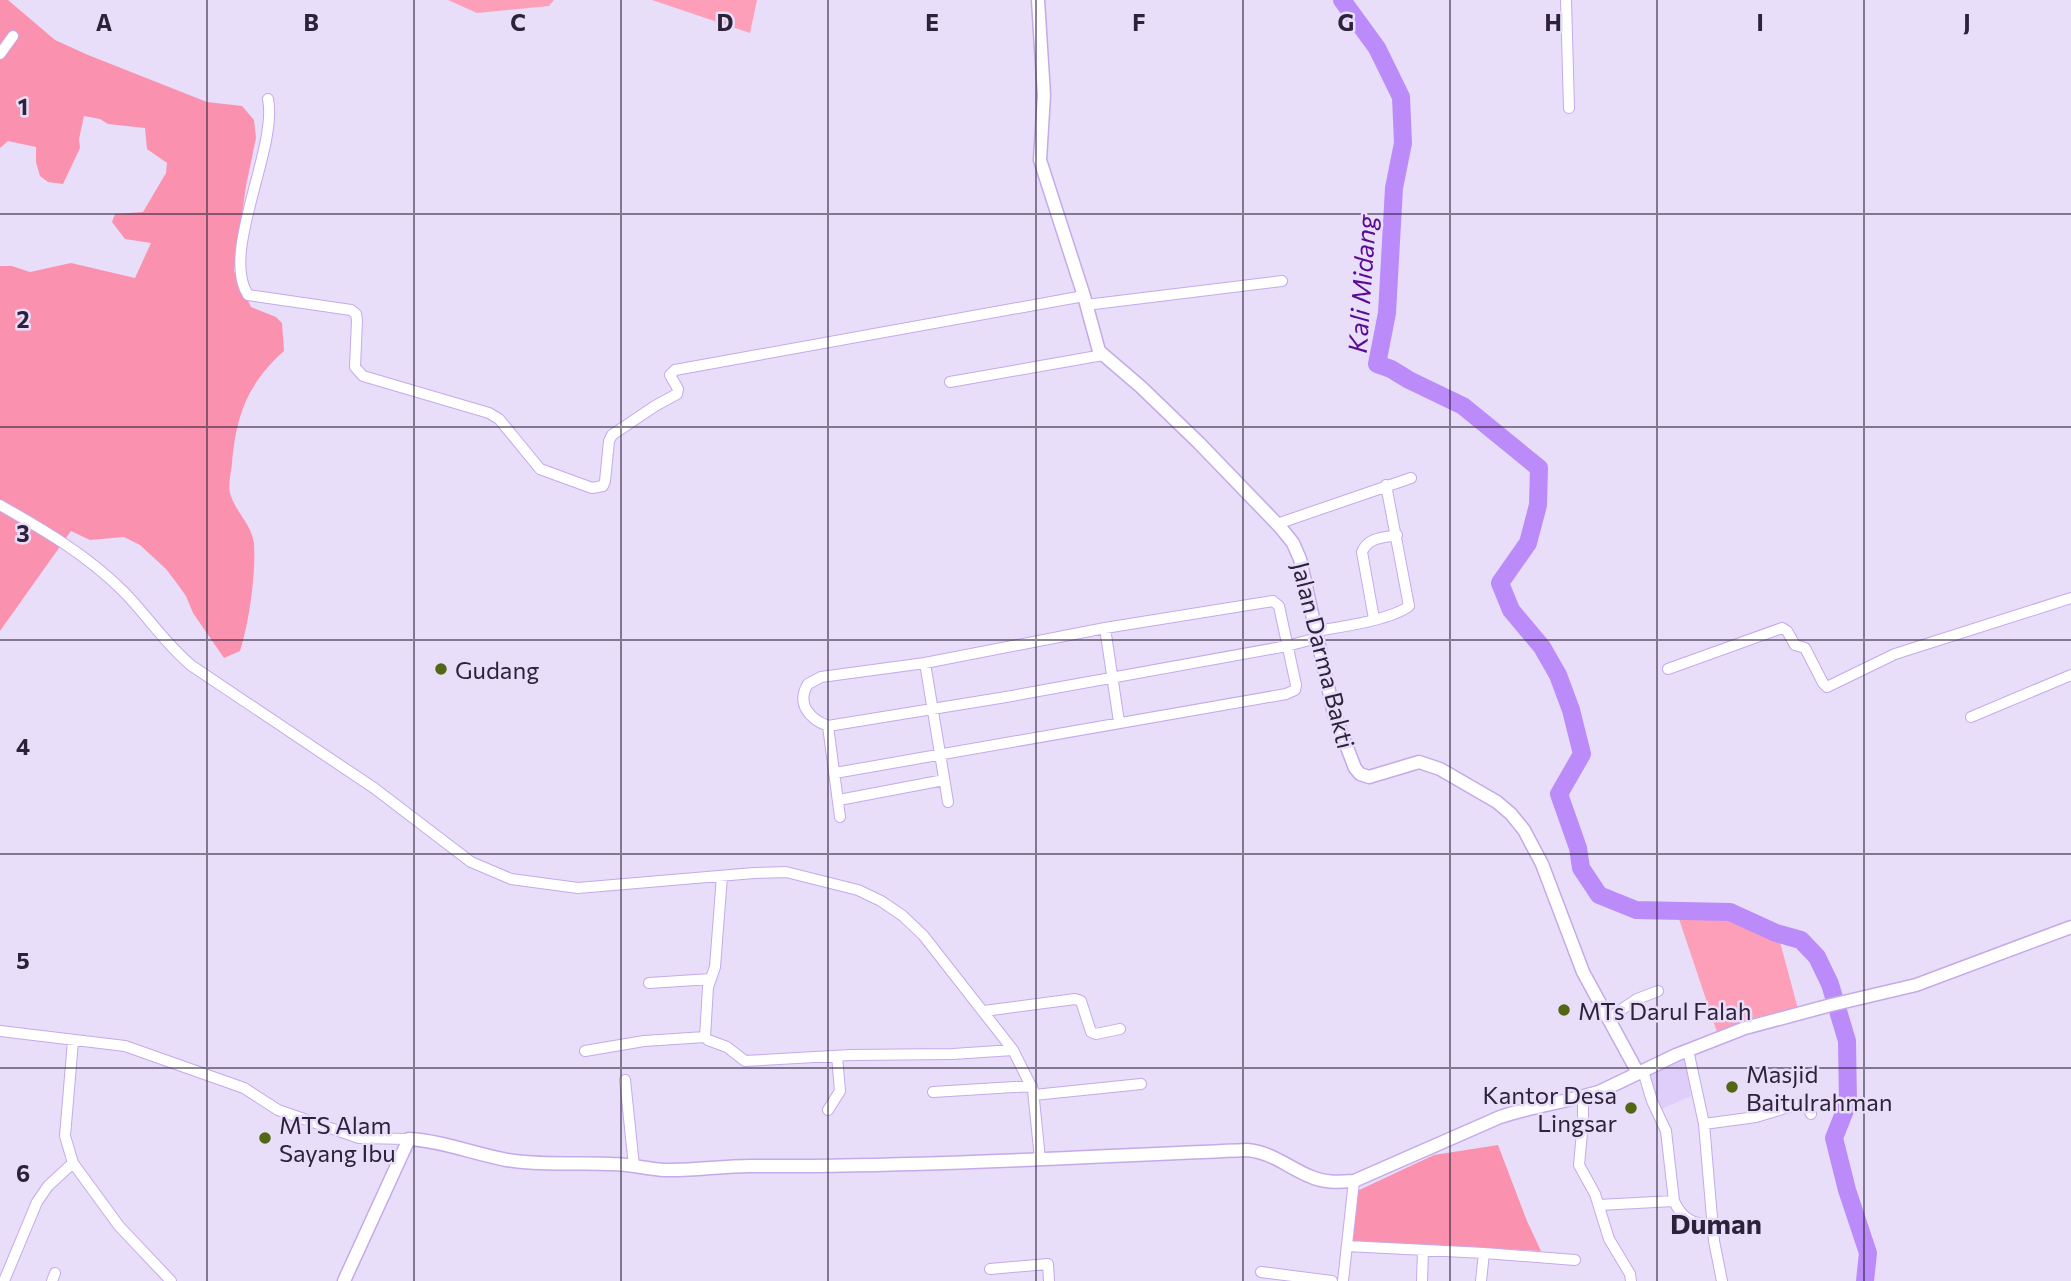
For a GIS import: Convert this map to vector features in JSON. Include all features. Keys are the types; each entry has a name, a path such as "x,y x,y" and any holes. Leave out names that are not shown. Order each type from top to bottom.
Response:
{"street":[{"name":"Jalan Darma Bakti","path":"1038,0 1044,95 1040,160 1085,300 1094,339 1103,355 1199,443 1290,538 1300,559 1339,729 1351,761 1360,774 1369,777 1419,762 1440,769 1497,802 1524,830 1549,880 1583,972 1641,1072 1666,1131 1674,1201"},
{"path":"1566,0 1569,108"},
{"path":"0,54 13,36"},
{"path":"268,99 268,120 248,208 242,253 242,282 248,295 351,310 356,314 357,320 355,367 363,376 489,413 499,419 540,470 592,488 603,486 606,481 609,441 612,435 677,394 678,389 670,375 675,370 1085,300 1282,281"},
{"path":"950,382 1103,355"},
{"path":"1277,524 1411,478"},
{"path":"835,773 1292,692 1296,685 1287,646 1279,606 1273,601 1105,628 925,663 830,675 813,680 803,692 803,705 817,722 828,726 1006,698 1111,676 1287,646 1398,612 1409,606 1386,485"},
{"path":"0,505 41,527 101,570 141,609 170,646 191,666 374,788 471,862 492,872 520,881 578,888 786,872 869,894 894,909 914,925 1013,1050 1033,1091 1040,1159"},
{"path":"1374,620 1362,552 1364,546 1373,540 1397,535"},
{"path":"1668,669 1784,628 1796,646 1805,648 1827,687 1895,654 2071,598"},
{"path":"1105,628 1119,722"},
{"path":"925,663 948,802"},
{"path":"1971,717 2071,675"},
{"path":"828,726 840,817"},
{"path":"839,800 944,780"},
{"path":"705,1037 710,979 715,967 722,876"},
{"path":"0,1031 125,1046 244,1088 278,1110 359,1138 407,1143 438,1142 505,1160 530,1163 686,1170 1247,1150 1269,1155 1316,1179 1332,1182 1354,1181 1516,1111 1583,1097 1745,1028 1916,985 2071,927"},
{"path":"649,983 710,979"},
{"path":"1609,1017 1637,999 1658,991"},
{"path":"984,1011 1075,999 1081,1001 1091,1032 1096,1034 1120,1029"},
{"path":"585,1051 644,1041 705,1037 727,1046 745,1061 1013,1050"},
{"path":"74,1041 65,1136 73,1163 119,1226 170,1281"},
{"path":"1688,1050 1704,1124 1713,1224 1722,1281"},
{"path":"828,1110 840,1091 837,1056"},
{"path":"625,1080 634,1166"},
{"path":"933,1092 1033,1091 1141,1084"},
{"path":"1583,1097 1583,1130 1578,1159 1600,1205 1606,1233 1630,1274 1631,1281"},
{"path":"1704,1124 1756,1117 1802,1102 1806,1103 1811,1114"},
{"path":"344,1281 407,1143"},
{"path":"4,1281 37,1202 48,1186 73,1163"},
{"path":"1343,1281 1354,1181"},
{"path":"1600,1205 1674,1201 1686,1219 1692,1223 1713,1224"},
{"path":"1347,1246 1575,1261"},
{"path":"1422,1281 1423,1250"},
{"path":"1481,1281 1484,1253"},
{"path":"990,1269 1048,1264 1049,1281"},
{"path":"1261,1272 1332,1281"}],"shaded area":[{"path":"0,0 8,0 55,40 207,102 242,106 254,120 256,138 234,271 251,307 276,317 282,323 284,351 271,363 252,389 240,416 237,431 229,489 253,537 254,569 249,613 240,651 224,658 166,569 140,545 124,537 90,540 71,531 0,631 0,266 12,266 30,272 71,263 135,278 151,243 125,239 112,222 115,214 143,212 166,173 167,163 147,149 145,128 108,124 100,119 84,116 79,139 80,148 63,184 48,182 40,176 36,147 8,141 0,148"},
{"path":"448,0 554,0 549,6 477,13"},
{"path":"652,0 757,0 750,33"},
{"path":"1678,916 1731,917 1779,938 1798,1009 1717,1032"},
{"path":"1686,1059 1691,1096 1657,1111 1649,1076"},
{"path":"1498,1145 1541,1251 1348,1241 1357,1191 1434,1155"}],"waterway":[{"name":"Kali Midang","path":"1342,0 1377,48 1401,97 1403,143 1394,188 1387,313 1377,364 1463,406 1539,468 1538,505 1528,543 1500,583 1511,610 1542,647 1558,675 1571,710 1582,754 1559,794 1578,848 1581,868 1599,895 1636,910 1730,912 1776,933 1801,940 1817,957 1830,984 1847,1041 1848,1103 1834,1138 1847,1190 1868,1253 1865,1281"}],"place":[{"name":"Gudang","path":"441,669"},
{"name":"MTs Darul Falah","path":"1564,1010"},
{"name":"Masjid Baitulrahman","path":"1732,1087"},
{"name":"Kantor Desa Lingsar","path":"1631,1108"},
{"name":"MTS Alam Sayang Ibu","path":"265,1138"}],"district":[{"name":"Duman","path":"1716,1223"}]}
